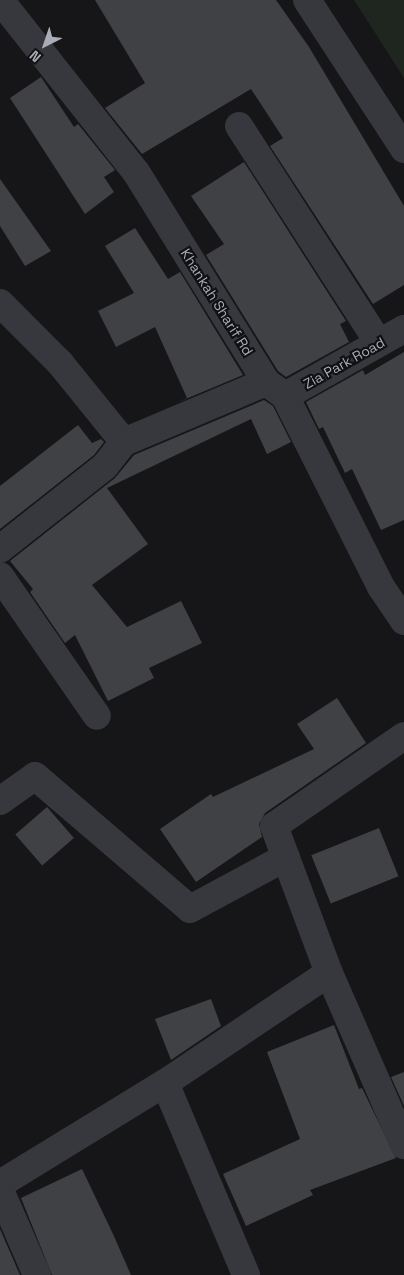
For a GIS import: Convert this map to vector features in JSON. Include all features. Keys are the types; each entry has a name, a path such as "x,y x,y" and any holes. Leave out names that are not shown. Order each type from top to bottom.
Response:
{"street":[{"name":"Khankah Sharif Rd","path":"0,0 136,172 275,389 381,587 404,621"},
{"path":"307,0 404,149"},
{"path":"239,126 379,343"},
{"path":"0,303 60,363 124,442 105,466 0,549"},
{"name":"Zia Park Road","path":"124,442 275,389 379,343 404,329"},
{"path":"0,576 97,716"},
{"path":"404,736 274,826 329,973 404,1145"},
{"path":"0,801 35,776 190,908 286,857"},
{"path":"0,1184 165,1083 329,973"},
{"path":"165,1083 246,1275"},
{"path":"0,1190 37,1275"}],"shaded area":[{"path":"354,0 404,0 404,78"}],"building":[{"path":"95,0 276,0 309,47 404,206 404,285 373,304 270,146 283,138 251,89 142,154 105,108 145,83"},
{"path":"41,77 74,127 78,124 115,170 104,177 114,192 85,214 10,98"},
{"path":"244,162 346,321 340,324 349,342 286,377 278,371 206,255 224,244 191,196"},
{"path":"0,179 51,251 25,266 0,226"},
{"path":"135,228 168,279 180,272 243,375 176,403 187,398 155,327 116,347 98,311 134,293 105,246"},
{"path":"404,352 404,520 381,530 352,469 345,473 323,427 319,429 306,402 363,370 365,375"},
{"path":"264,400 273,406 291,442 267,454 251,419 107,488 148,544 92,585 127,627 181,601 202,643 149,668 154,678 108,701 75,635 65,643 30,592 33,589 10,561 115,478 134,455"},
{"path":"78,425 92,443 101,439 104,442 94,455 0,529 0,486"},
{"path":"337,698 366,743 265,813 259,824 262,837 196,882 160,829 211,794 213,797 314,749 297,724"},
{"path":"47,807 74,838 42,865 15,835"},
{"path":"379,828 398,876 331,904 311,855"},
{"path":"211,999 221,1026 171,1060 155,1019"},
{"path":"334,1025 359,1089 362,1088 396,1158 310,1190 313,1195 246,1226 223,1174 300,1139 267,1052"},
{"path":"404,1072 404,1106 391,1077"},
{"path":"82,1169 131,1275 52,1275 21,1198"},
{"path":"0,1229 20,1275 0,1275"}]}
